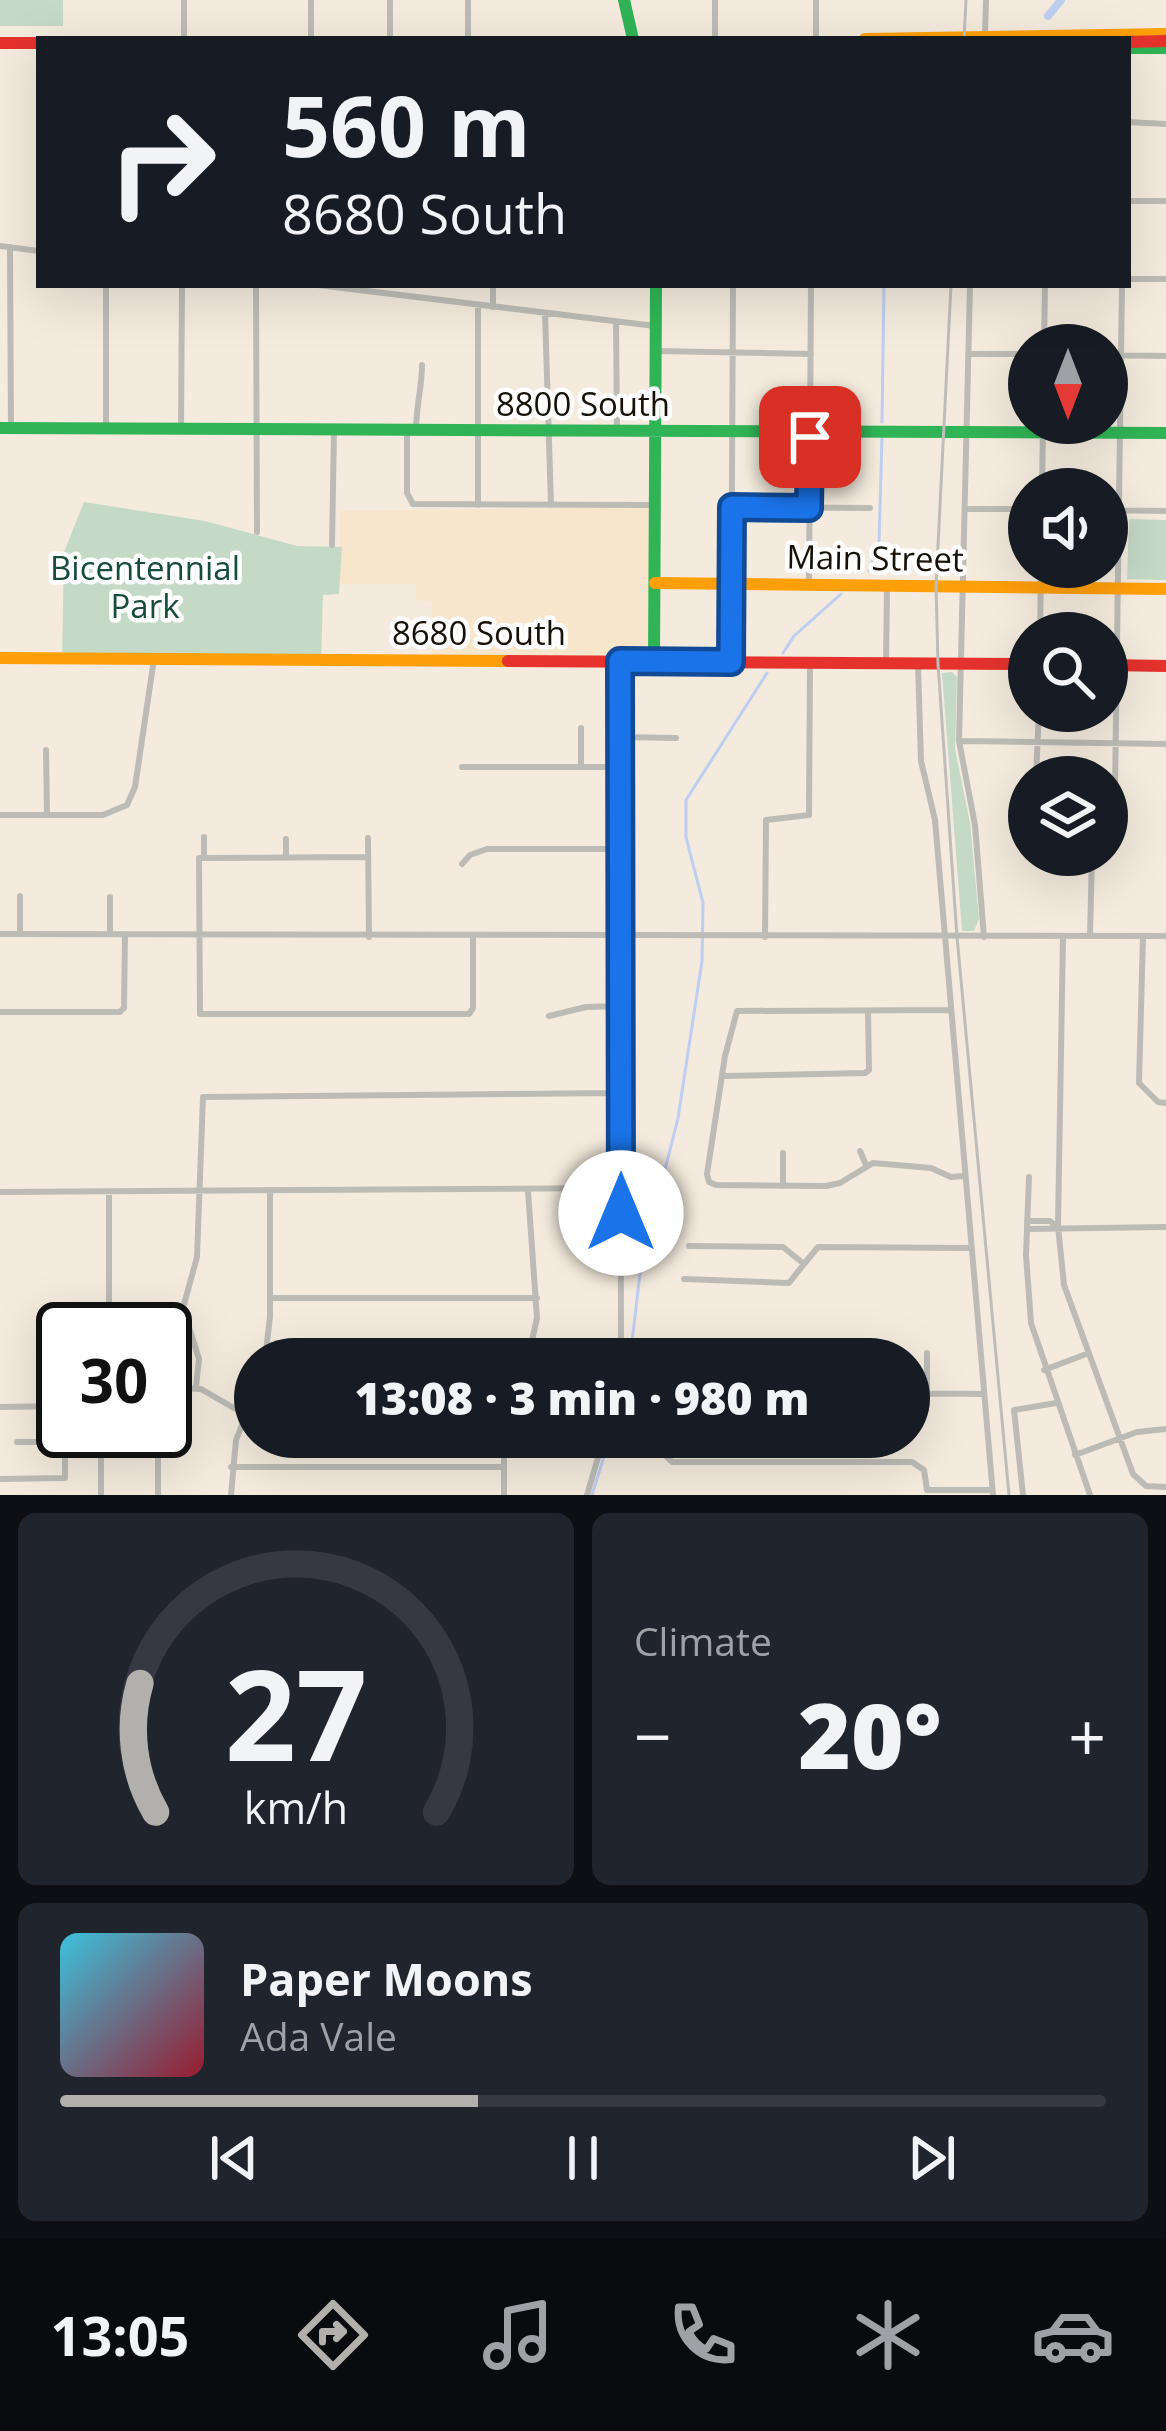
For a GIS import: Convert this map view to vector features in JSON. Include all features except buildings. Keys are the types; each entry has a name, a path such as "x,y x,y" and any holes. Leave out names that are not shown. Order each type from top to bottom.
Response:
{"street":[{"path":"184,0 184,36"},
{"path":"311,0 311,36"},
{"path":"390,0 390,36"},
{"path":"468,0 468,36"},
{"path":"624,0 632,36"},
{"path":"715,0 715,36"},
{"path":"816,0 816,36"},
{"path":"986,0 987,36"},
{"path":"1131,40 1166,41"},
{"path":"1131,45 1166,41"},
{"path":"0,43 36,43"},
{"path":"1131,122 1166,124"},
{"path":"1131,201 1166,201"},
{"path":"5,428 5,247 36,251"},
{"path":"1131,282 1166,279"},
{"path":"106,288 106,429"},
{"path":"181,429 182,288"},
{"path":"256,288 257,532"},
{"path":"493,288 493,307"},
{"path":"654,662 656,288"},
{"path":"731,662 733,288"},
{"path":"809,585 811,288"},
{"path":"970,288 959,741 975,825 985,937"},
{"path":"1044,324 1045,288"},
{"path":"1123,324 1125,288"},
{"path":"386,290 656,326"},
{"path":"478,305 478,505"},
{"path":"545,313 550,505"},
{"path":"616,322 617,432"},
{"path":"656,351 811,353"},
{"path":"968,354 1008,354"},
{"path":"1128,355 1166,356"},
{"path":"422,364 411,430 410,502 655,506"},
{"name":"8800 South","path":"5,428 617,432 1008,428"},
{"path":"332,545 334,430"},
{"name":"8800 South","path":"1128,433 1166,434"},
{"path":"732,507 870,508"},
{"path":"965,508 1008,509"},
{"path":"1128,511 1166,511"},
{"name":"Main Street","path":"655,583 1008,587"},
{"path":"886,664 887,585"},
{"path":"1116,612 1118,588"},
{"name":"Main Street","path":"1118,588 1166,589"},
{"name":"8680 South","path":"0,658 1008,664"},
{"path":"0,815 116,812 133,794 154,659"},
{"path":"620,661 621,1338"},
{"path":"765,937 766,820 809,815 810,664"},
{"path":"665,1458 676,1462 920,1464 927,1490 992,1493 935,820 921,761 918,664"},
{"path":"1128,665 1166,666"},
{"path":"581,728 581,767"},
{"path":"1037,756 1038,732"},
{"path":"1115,732 1116,756"},
{"path":"620,737 676,738"},
{"path":"959,741 1166,744"},
{"path":"46,749 46,815"},
{"path":"462,767 621,767"},
{"path":"204,837 204,858"},
{"path":"286,838 286,858"},
{"path":"368,838 369,937"},
{"path":"462,864 470,855 488,850 621,849"},
{"path":"368,857 199,858 200,1014 472,1012 473,937"},
{"path":"1090,935 1091,876"},
{"path":"20,896 20,934"},
{"path":"110,897 110,934"},
{"path":"0,934 1166,935"},
{"path":"0,1012 122,1011 124,934"},
{"path":"1143,935 1139,1083 1162,1103"},
{"path":"1063,937 1062,1164 1057,1226 1061,1271 1136,1479 1146,1486 1166,1487"},
{"path":"548,1016 586,1007 621,1006"},
{"path":"723,1076 865,1073 868,1010"},
{"path":"950,1010 737,1011 707,1170 709,1182 783,1186 833,1185 866,1165 931,1168 951,1177 964,1176"},
{"path":"196,1387 199,1359 183,1308 197,1257 200,1107 207,1095 621,1093"},
{"path":"860,1151 866,1165"},
{"path":"783,1153 783,1186"},
{"path":"1029,1177 1029,1306 1044,1370 1090,1495"},
{"path":"0,1192 621,1188"},
{"path":"267,1338 270,1190"},
{"path":"528,1190 528,1234 537,1298 534,1338"},
{"path":"109,1192 110,1302"},
{"path":"1027,1225 1050,1230 1057,1226 1166,1227"},
{"path":"688,1246 783,1247 804,1264"},
{"path":"683,1279 790,1283 818,1247 971,1248"},
{"path":"270,1298 537,1298"},
{"path":"1044,1370 1089,1353"},
{"path":"192,1387 234,1408"},
{"path":"930,1394 982,1394"},
{"path":"1023,1495 1013,1410 1056,1403"},
{"path":"0,1407 36,1406"},
{"path":"1075,1455 1147,1429 1166,1429"},
{"path":"16,1442 36,1442"},
{"path":"231,1495 234,1457"},
{"path":"0,1479 64,1478 65,1458"},
{"path":"101,1458 101,1495"},
{"path":"158,1458 158,1495"},
{"path":"504,1458 504,1495"},
{"path":"587,1495 598,1458"},
{"path":"231,1467 504,1467"}],"shaded area":[{"path":"655,507 650,665 432,663 432,601 416,600 416,584 340,584 340,511"}],"green space":[{"path":"0,0 63,0 63,26 0,26"},
{"name":"Bicentennial Park","path":"84,502 205,521 297,546 342,547 339,594 323,595 321,663 62,662 64,552"},
{"path":"1129,519 1166,520 1166,580 1128,579"},
{"path":"942,673 957,677 955,749 970,823 979,919 974,931 962,931"}],"waterway":[{"path":"1048,16 1061,0"},
{"path":"882,422 884,288"},
{"path":"869,571 879,543 882,438"},
{"path":"783,653 794,636 841,594"},
{"path":"632,1338 641,1265 678,1118 702,961 703,903 686,837 686,800 767,673"},
{"path":"592,1495 603,1458"}],"tram line":[{"path":"964,36 966,0"},
{"path":"951,288 936,586 938,664 957,937 1009,1495"}],"traffic: fast":[{"path":"624,0 632,36"},
{"path":"1131,48 1166,48"},
{"path":"654,661 656,288"},
{"path":"0,428 1166,433"}],"traffic: slow":[{"path":"1046,36 1166,34"},
{"path":"655,583 1166,589"},
{"path":"0,658 508,661"}],"traffic: jam":[{"path":"1131,42 1166,41"},
{"path":"0,43 36,43"},
{"path":"508,661 1008,664"},
{"path":"1128,665 1166,666"}],"route":[{"path":"621,1213 620,661 731,662 732,507 809,508 810,437"}]}
